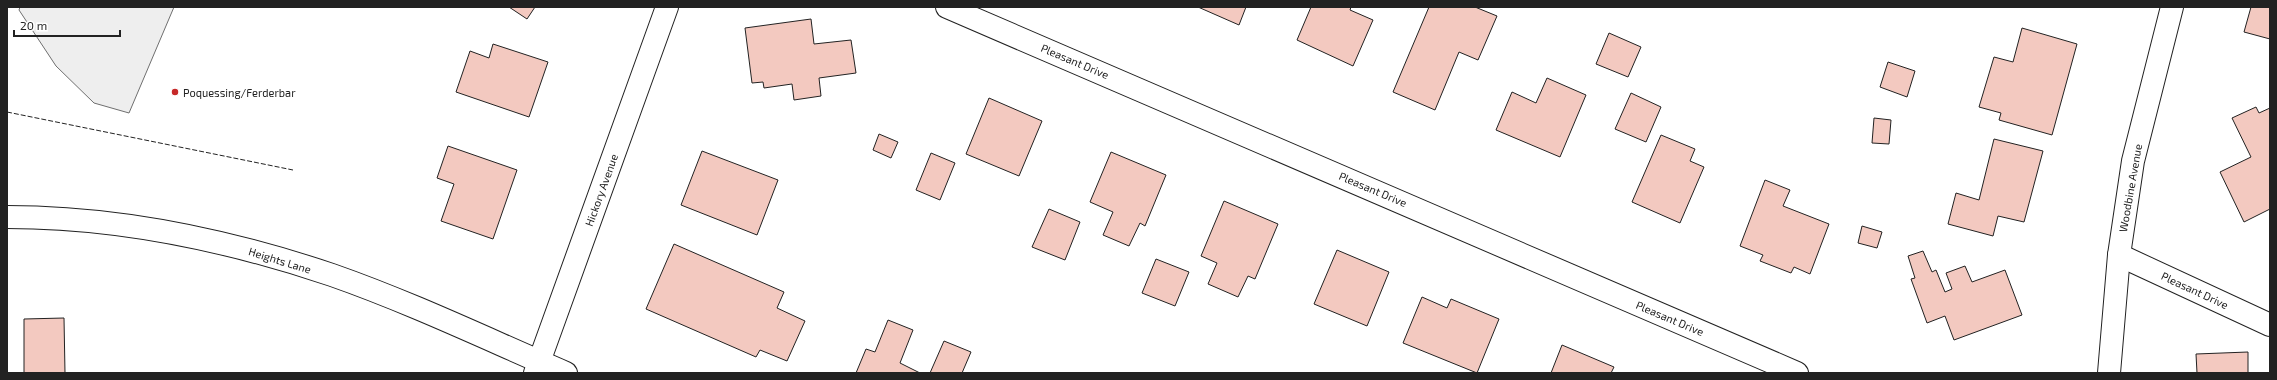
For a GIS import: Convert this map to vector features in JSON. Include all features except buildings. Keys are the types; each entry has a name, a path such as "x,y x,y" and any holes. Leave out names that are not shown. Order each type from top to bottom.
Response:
{"street":[{"name":"Hickory Avenue","path":"537,367 667,7"},
{"name":"Pleasant Drive","path":"947,7 1797,373"},
{"name":"Woodbine Avenue","path":"2109,373 2119,254 2133,161 2172,7"},
{"name":"Heights Lane","path":"7,217 41,217 156,229 245,249 332,275 417,308 537,367 566,373"},
{"name":"Pleasant Drive","path":"2119,254 2270,325"}],"shaded area":[{"path":"20,7 174,7 129,113 94,103 56,66 19,10"}],"fence":[{"path":"7,112 293,170"}],"place":[{"name":"Poquessing/Ferderbar","path":"175,92"}]}
